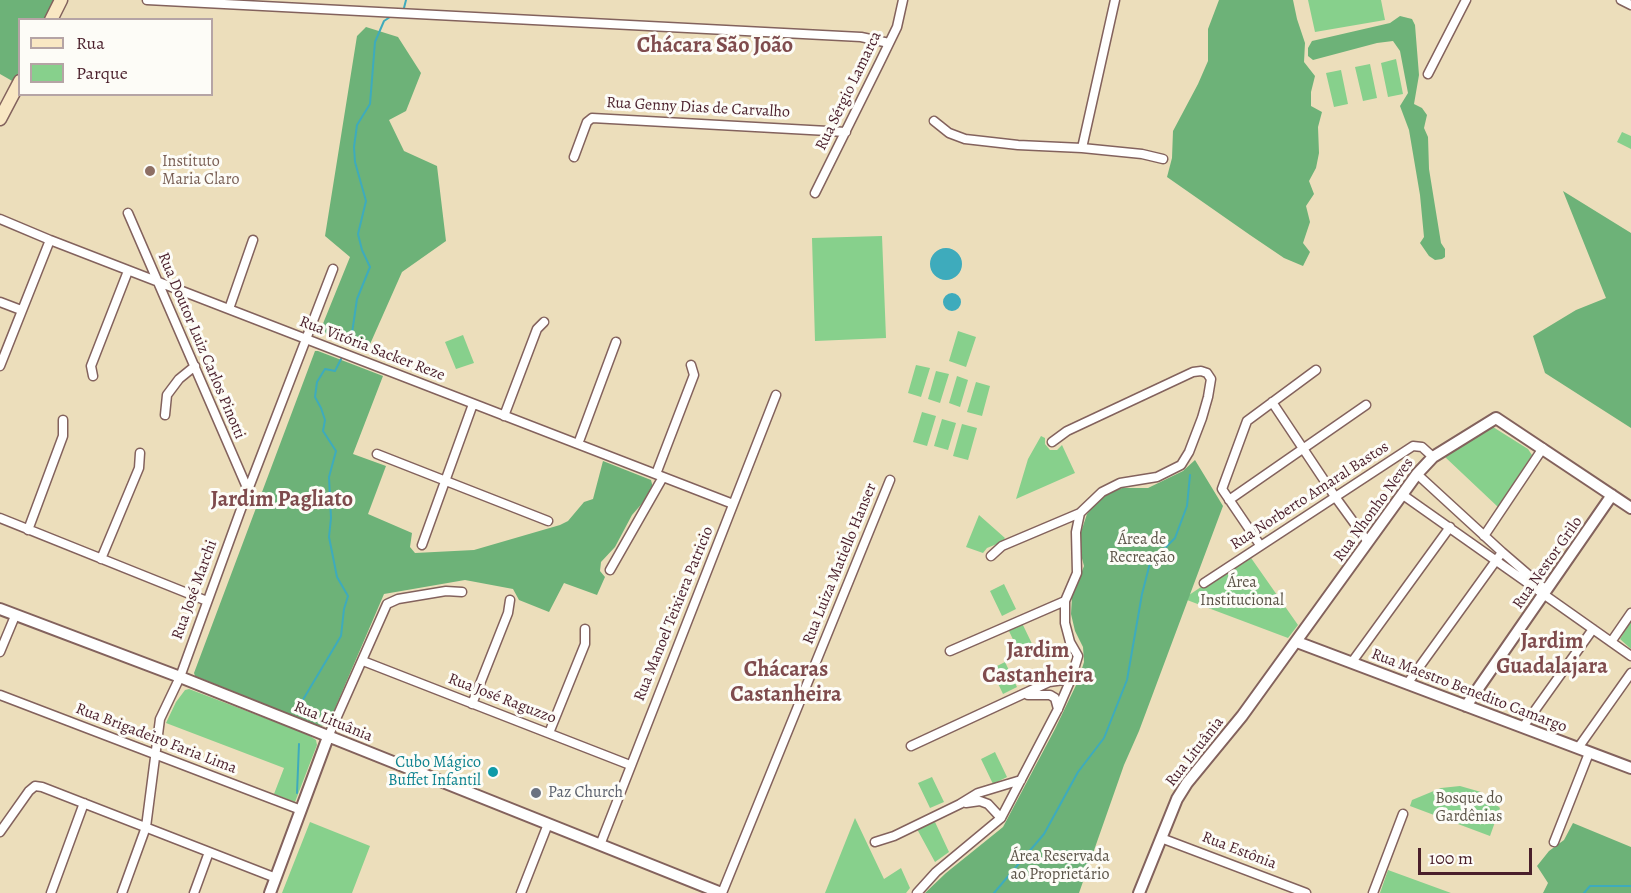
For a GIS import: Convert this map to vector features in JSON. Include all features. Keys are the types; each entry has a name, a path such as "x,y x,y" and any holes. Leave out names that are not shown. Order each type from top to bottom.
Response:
{"main road":[{"path":"52,18 61,0"},
{"path":"0,119 18,85"}],"street":[{"path":"147,0 851,37 889,43"},
{"name":"Rua Sérgio Lamarca","path":"814,193 897,27 903,0"},
{"path":"1082,148 1115,0"},
{"path":"1428,74 1466,0"},
{"path":"1621,0 1631,5"},
{"name":"Rua Genny Dias de Carvalho","path":"574,157 587,123 592,118 846,132"},
{"path":"934,121 950,133 965,139 1142,154 1163,159"},
{"name":"Rua Doutor Luiz Carlos Pinotti","path":"128,213 248,490"},
{"name":"Rua Vitória Sacker Reze","path":"0,219 128,271 733,504"},
{"path":"0,366 50,240"},
{"path":"229,309 254,240"},
{"name":"Rua José Marchi","path":"122,893 146,827 159,719 180,677 248,490 333,269"},
{"path":"93,376 91,366 128,271"},
{"path":"0,302 21,310"},
{"path":"504,416 537,329 544,322"},
{"path":"578,444 616,342"},
{"path":"610,570 659,476 693,375 691,365"},
{"path":"165,415 167,395 179,379 195,366"},
{"path":"1260,545 1222,489 1247,421 1316,370"},
{"path":"991,556 1002,546 1080,513 1102,492 1120,483 1157,477 1181,465 1190,452 1202,418 1211,379 1207,373 1193,372 1067,431 1052,442"},
{"name":"Rua Manoel Teixiera Patricio","path":"600,845 776,394"},
{"path":"1272,402 1368,542"},
{"path":"422,545 473,404"},
{"path":"1229,500 1366,405"},
{"name":"Rua Nhonho Neves","path":"1297,642 1417,474 1433,457 1496,418 1543,448"},
{"path":"28,530 63,436 63,420"},
{"name":"Rua Norberto Amaral Bastos","path":"1204,583 1413,446 1422,447 1433,457"},
{"path":"1484,536 1543,448 1631,508"},
{"path":"101,559 139,468 140,453"},
{"path":"377,454 548,521"},
{"path":"1417,474 1484,536 1499,556"},
{"name":"Rua Luiza Matiello Hanser","path":"722,893 890,480"},
{"path":"1403,495 1450,527 1499,556 1631,656"},
{"name":"Rua Nestor Grilo","path":"1466,706 1549,596 1612,495"},
{"path":"917,893 936,872 1001,818 1058,709 1071,679 1078,656 1070,642 1065,622 1065,601 1077,573 1076,532 1080,513"},
{"path":"1,521 207,601"},
{"path":"1352,662 1450,527"},
{"path":"1407,684 1499,556"},
{"path":"270,893 328,737 387,604 391,601 446,591 462,592"},
{"path":"472,704 508,613 510,600"},
{"path":"950,651 1065,601"},
{"name":"Rua Lituânia","path":"0,609 180,677 722,893"},
{"path":"1611,642 1631,613"},
{"path":"0,652 15,615"},
{"path":"549,733 585,644 585,629"},
{"path":"1523,727 1593,629"},
{"name":"Rua Lituânia","path":"1139,893 1180,794 1297,642"},
{"name":"Rua Maestro Benedito Camargo","path":"1297,642 1631,768"},
{"name":"Rua José Raguzzo","path":"363,661 630,765"},
{"path":"1578,748 1631,674"},
{"path":"911,746 1049,682 1071,679"},
{"name":"Rua Brigadeiro Faria Lima","path":"0,695 301,810"},
{"path":"1025,695 1050,695 1055,698 1058,709"},
{"path":"1554,842 1589,753"},
{"path":"875,842 894,836 978,793 1021,780"},
{"path":"0,832 29,791 35,786 42,787 276,878"},
{"path":"960,804 980,801 988,804 1001,818"},
{"path":"51,893 84,803"},
{"path":"1373,893 1403,814"},
{"path":"521,893 548,824"},
{"name":"Rua Estônia","path":"1161,838 1306,893"},
{"path":"194,893 209,852"}],"green space":[{"path":"0,0 56,0 47,18 18,18 18,73 14,82 0,74"},
{"path":"1219,0 1293,0 1305,43 1304,62 1315,76 1311,92 1311,106 1322,112 1318,127 1319,153 1316,168 1309,181 1314,194 1306,206 1310,222 1303,243 1310,252 1303,266 1284,258 1167,177 1172,158 1173,131 1208,61 1208,29"},
{"path":"1308,0 1381,0 1385,20 1315,32"},
{"path":"1400,16 1412,19 1415,25 1419,75 1414,104 1422,108 1427,115 1424,128 1428,137 1429,169 1441,243 1445,249 1445,257 1442,259 1435,260 1429,256 1420,243 1424,237 1420,195 1409,130 1400,106 1408,93 1400,51 1393,41 1313,60 1308,56 1308,48 1312,41 1390,23"},
{"path":"366,27 398,37 421,73 406,111 389,120 404,151 437,166 446,241 402,272 367,351 320,331 350,257 325,236 357,36"},
{"path":"1396,59 1403,94 1388,97 1381,63"},
{"path":"1370,64 1377,98 1363,101 1355,67"},
{"path":"1341,70 1348,104 1334,107 1326,73"},
{"path":"1622,132 1631,136 1631,149 1617,142"},
{"path":"1563,191 1631,233 1631,428 1545,373 1533,336 1576,310 1606,298"},
{"path":"882,236 886,338 815,341 812,238"},
{"path":"958,331 976,337 966,367 949,361"},
{"path":"463,335 474,363 456,369 445,342"},
{"path":"315,351 383,376 353,454 386,466 368,514 412,533 410,547 415,553 474,550 560,525 568,521 584,502 593,499 603,461 651,480 653,488 632,515 615,547 601,562 600,571 605,577 597,595 564,583 549,612 519,600 513,589 465,580 384,594 330,720 325,725 319,726 195,676 194,673"},
{"path":"916,365 930,368 921,397 908,393"},
{"path":"936,371 949,374 940,403 928,399"},
{"path":"957,376 968,380 960,407 949,403"},
{"path":"976,382 990,386 982,416 967,412"},
{"path":"922,412 936,416 927,446 913,442"},
{"path":"942,419 956,423 948,450 934,446"},
{"path":"962,424 977,428 968,460 953,456"},
{"path":"1493,427 1528,449 1532,455 1498,507 1445,457"},
{"path":"1041,436 1045,438 1045,444 1050,450 1057,450 1062,445 1075,473 1016,499 1028,459"},
{"name":"Área de Recreação","path":"1195,460 1223,506 1139,731 1124,765 1079,893 925,893 1003,827 1078,681 1084,662 1083,647 1075,631 1071,614 1072,597 1084,566 1080,551 1080,535 1087,514 1109,493 1122,488 1148,488 1183,471"},
{"path":"979,515 1005,538 1002,542 987,548 983,553 966,547"},
{"name":"Área Institucional","path":"1249,555 1298,625 1288,638 1187,600 1189,595"},
{"path":"1004,584 1016,609 1002,616 990,591"},
{"path":"1631,621 1631,649 1620,639"},
{"path":"1022,623 1034,648 1020,654 1008,629"},
{"path":"1005,662 1017,687 1003,694 991,669"},
{"path":"189,689 307,734 316,740 317,745 295,802 274,794 284,768 166,723 176,702 185,690"},
{"path":"995,752 1007,777 993,784 981,759"},
{"path":"932,777 944,802 930,808 918,783"},
{"name":"Bosque do Gardênias","path":"1460,786 1481,792 1500,808 1490,836 1410,806 1412,800 1441,788"},
{"path":"855,818 884,879 901,868 910,888 906,893 825,893"},
{"path":"310,822 370,846 352,893 282,893"},
{"path":"935,822 949,852 935,862 917,829"},
{"path":"1573,823 1631,847 1631,893 1543,893 1548,883 1537,866 1549,851 1564,840"},
{"path":"1388,870 1451,893 1380,893"}],"water":[{"path":"946,248 957,253 962,264 957,275 946,280 935,275 930,264 935,253"},
{"path":"948,293 956,293 961,298 959,309 948,311 943,306 943,298"}],"waterway":[{"path":"404,8 406,0"},
{"path":"351,340 357,299 370,267 358,234 366,201 355,162 354,147 357,125 370,104 375,42 384,21 393,15"},
{"path":"301,703 341,636 348,596 337,577 329,537 331,518 329,477 336,451 323,431 325,420 315,397 317,382 325,369 335,371 341,359"},
{"path":"994,893 1044,834 1078,772 1104,738 1127,680 1142,594 1150,563 1175,538 1187,506 1190,475"},
{"path":"297,793 299,744"},
{"path":"1584,893 1590,886 1631,886"}],"place":[{"name":"Instituto Maria Claro","path":"150,171"},
{"name":"Cubo Mágico Buffet Infantil","path":"493,772"},
{"name":"Paz Church","path":"536,793"}],"district":[{"name":"Chácara São João","path":"715,47"},
{"name":"Jardim Pagliato","path":"282,501"},
{"name":"Jardim Guadalajara","path":"1552,656"},
{"name":"Jardim Castanheira","path":"1038,664"},
{"name":"Chácaras Castanheira","path":"786,684"}],"park label":[{"name":"Área Reservada ao Proprietário","path":"1060,866"}]}
